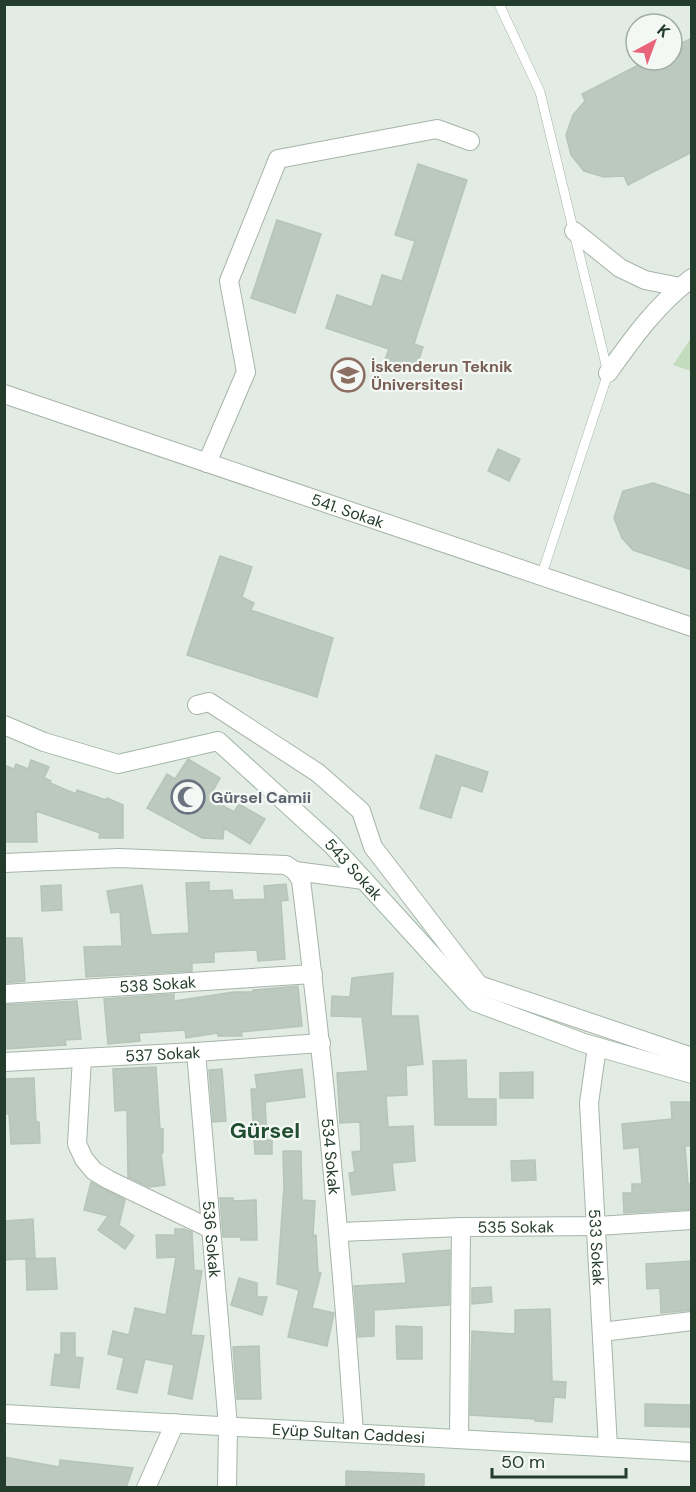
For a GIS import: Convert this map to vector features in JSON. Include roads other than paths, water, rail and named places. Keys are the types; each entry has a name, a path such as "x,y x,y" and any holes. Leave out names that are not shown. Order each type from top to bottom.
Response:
{"street":[{"path":"207,462 246,372 228,281 278,159 437,129 470,141"},
{"path":"574,231 620,268 645,280 686,283"},
{"path":"608,373 650,317 686,283"},
{"name":"541. Sokak","path":"4,394 692,627"},
{"path":"197,705 209,702 318,773 361,811 373,847 479,985 692,1057"},
{"name":"543 Sokak","path":"4,725 44,742 118,764 218,741 331,844 475,1002 597,1047 692,1074"},
{"path":"4,863 118,858 286,865 298,875 364,880"},
{"name":"534 Sokak","path":"298,875 313,974 340,1232 354,1433"},
{"name":"538 Sokak","path":"4,994 313,974"},
{"name":"537 Sokak","path":"4,1062 321,1043"},
{"name":"533 Sokak","path":"597,1047 589,1103 608,1447"},
{"name":"536 Sokak","path":"196,1052 228,1426 226,1488"},
{"path":"82,1058 77,1144 84,1159 94,1171 109,1180 211,1229"},
{"name":"535 Sokak","path":"340,1232 461,1227 597,1227 692,1220"},
{"path":"459,1439 461,1227"},
{"path":"602,1332 692,1321"},
{"name":"Eyüp Sultan Caddesi","path":"4,1414 692,1452"},
{"path":"146,1488 175,1423"}],"lane":[{"path":"499,4 540,93 608,373 541,577"}],"place":[{"name":"İskenderun Teknik Üniversitesi","path":"348,375"},
{"name":"Gürsel Camii","path":"188,797"}],"district":[{"name":"Gürsel","path":"265,1130"}]}
